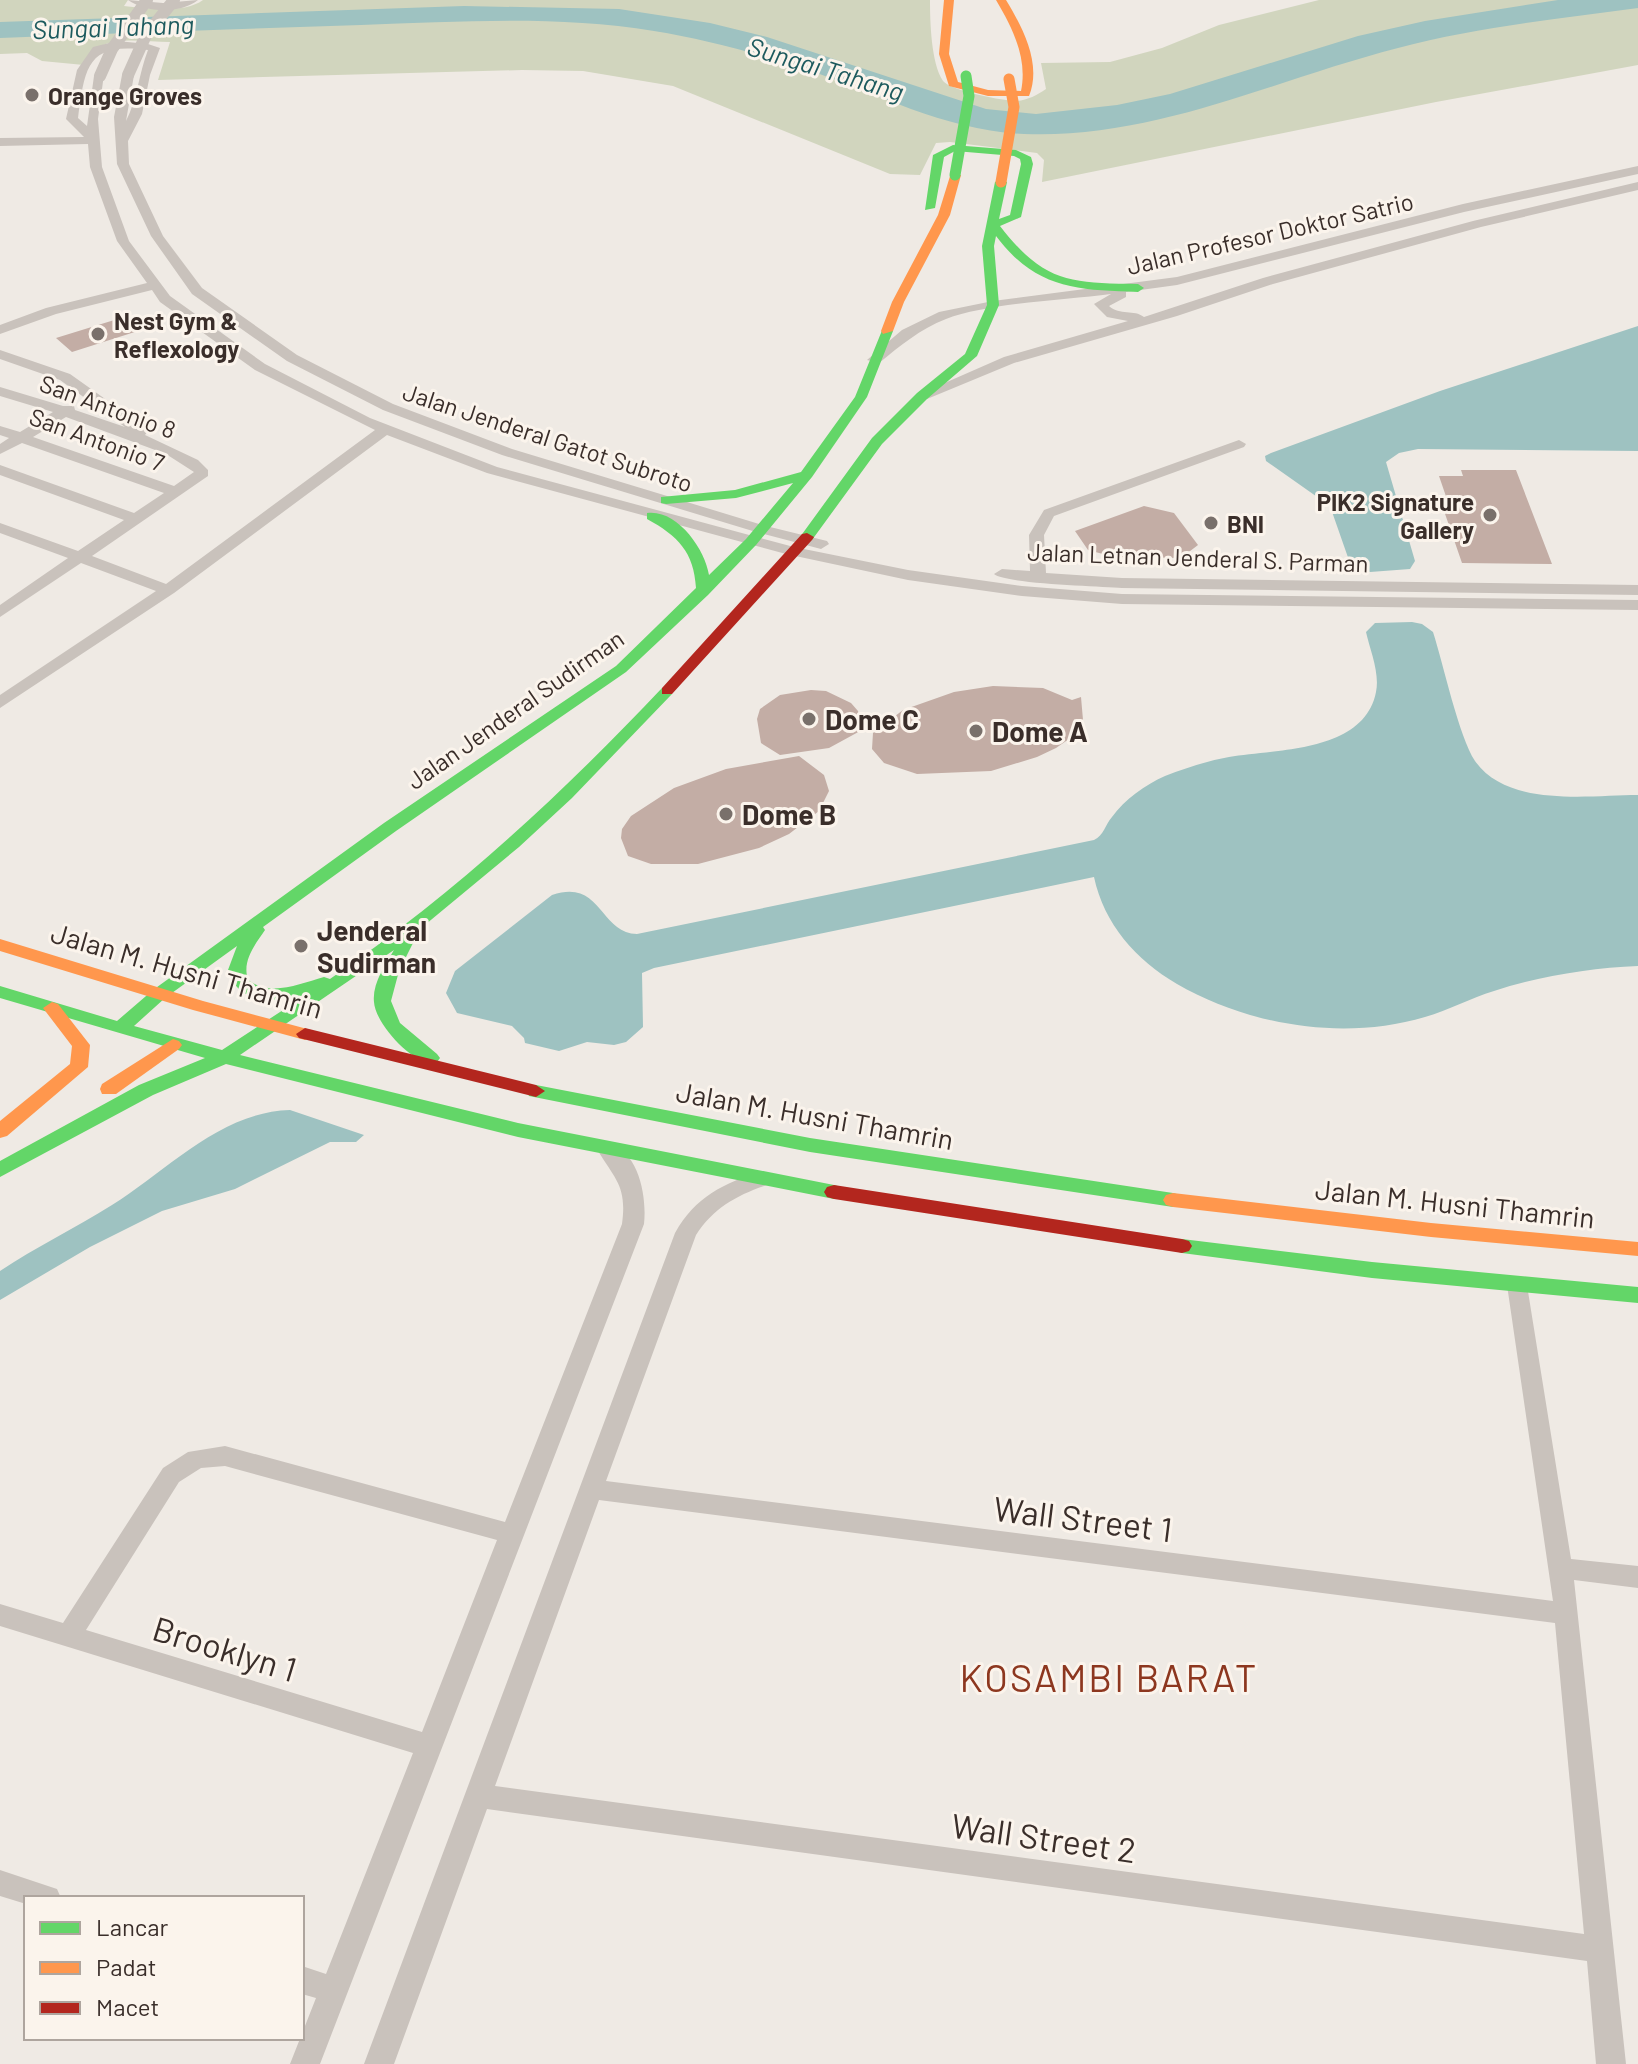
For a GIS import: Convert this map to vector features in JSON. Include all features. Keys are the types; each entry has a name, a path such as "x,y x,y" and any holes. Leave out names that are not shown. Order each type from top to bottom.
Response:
{"main road":[{"path":"951,0 945,19 947,75 953,84 988,93 1025,94 1028,84 1020,32 1001,0"},
{"name":"Jalan Jenderal Sudirman","path":"119,1029 159,994 268,914 621,669 703,592 807,474 861,397 909,280 944,215 955,175 969,96 951,0"},
{"path":"994,0 1001,39"},
{"path":"0,1167 146,1090 223,1058 275,1026 420,920 534,826 623,740 798,546 877,441 922,396 971,356 993,305 988,246 1014,107 1007,72"},
{"path":"909,280 927,221 939,155 944,150 1000,152 1025,157 1027,164 1015,217 993,225"},
{"path":"993,225 1019,260 1050,279 1102,287 1138,288"},
{"path":"666,500 713,499 759,492 807,474"},
{"path":"778,507 784,514 795,517 825,514"},
{"path":"652,516 677,529 698,548 704,570 703,592"},
{"path":"268,914 247,941 236,962 237,979 250,991 279,994 306,990 371,957"},
{"path":"420,920 384,984 381,1012 401,1038 455,1071"},
{"name":"Jalan M. Husni Thamrin","path":"0,945 275,1026 635,1112 995,1175 1351,1222 1638,1249"},
{"path":"0,992 173,1045 405,1105 609,1151 762,1179 1175,1245 1518,1285 1638,1295"},
{"path":"0,1131 79,1067 81,1045 52,1008"},
{"path":"0,1167 173,1045"}],"street":[{"path":"133,0 144,4 175,6 193,0"},
{"name":"Jalan Jenderal Gatot Subroto","path":"147,0 112,49 100,76 92,119 96,167 123,241 165,299 260,367 385,429 492,470 652,516 756,535"},
{"name":"Jalan Jenderal Gatot Subroto","path":"174,0 153,23 136,49 120,117 123,164 157,236 197,291 292,358 388,407 507,452 666,500 756,535"},
{"path":"94,140 72,119 74,103 90,57 99,48 108,46 154,48 136,114 122,140"},
{"path":"0,142 94,140"},
{"name":"Jalan Profesor Doktor Satrio","path":"874,360 907,333 944,315 993,305 1138,288 1244,266 1463,208 1638,170"},
{"name":"Jalan Profesor Doktor Satrio","path":"922,396 1009,360 1172,313 1268,281 1478,224 1638,186"},
{"path":"0,330 51,311 155,285"},
{"path":"1138,288 1109,298 1101,304 1104,311 1113,316 1132,317 1172,313"},
{"path":"0,354 65,377 172,450"},
{"name":"San Antonio 8","path":"0,391 172,450 200,467 203,473 178,493"},
{"path":"0,450 90,396"},
{"path":"0,703 168,590 385,429"},
{"name":"San Antonio 7","path":"0,430 178,493"},
{"path":"1039,578 1035,532 1039,521 1049,513 1239,444"},
{"path":"0,470 137,520"},
{"path":"0,612 178,493"},
{"path":"0,528 168,590"},
{"name":"Jalan Letnan Jenderal S. Parman","path":"756,535 908,575 1022,591 1122,599 1638,605"},
{"name":"Jalan Letnan Jenderal S. Parman","path":"798,546 1039,578 1122,583 1638,590"},
{"path":"0,593 19,600"},
{"path":"305,2064 633,1224 637,1205 634,1185 609,1151"},
{"path":"379,2064 686,1233 695,1216 709,1202 725,1192 762,1179"},
{"path":"1518,1285 1567,1614 1611,2064"},
{"path":"69,1636 171,1475 196,1459 225,1456 512,1534"},
{"name":"Wall Street 1","path":"591,1489 1567,1614"},
{"path":"1560,1568 1638,1577"},
{"name":"Brooklyn 1","path":"0,1615 430,1746"},
{"name":"Wall Street 2","path":"478,1796 1599,1949"},
{"path":"0,1883 41,1896"},
{"path":"304,1981 334,1990"}],"green space":[{"path":"0,0 128,0 124,6 165,9 186,7 203,0 930,0 934,53 943,81 967,92 1017,101 1046,89 1041,63 1110,62 1162,48 1219,25 1319,0 1638,0 1638,65 1436,102 1042,182 1044,160 1037,153 950,142 936,143 920,175 890,174 673,86 583,71 158,80 170,42 108,43 98,47 84,65 42,61 27,53 0,54"}],"water":[{"name":"Sungai Tahang","path":"1558,0 1638,0 1638,8 1457,34 1351,61 1168,117 1073,133 1024,134 968,126 751,53 673,34 617,26 544,21 470,21 0,38 0,22 464,6 619,9 710,23 767,37 986,109 1036,114 1117,105 1170,94 1358,36 1425,21"},
{"path":"1638,326 1638,451 1418,449 1399,453 1386,462 1415,561 1410,569 1370,572 1351,566 1330,506 1266,461 1265,456 1271,453 1440,391"},
{"path":"1375,623 1422,624 1433,632 1463,735 1475,761 1489,776 1508,786 1550,796 1638,795 1638,966 1584,971 1529,981 1434,1014 1394,1024 1362,1028 1298,1025 1235,1010 1205,998 1148,964 1114,925 1105,910 1094,877 654,968 642,973 643,1027 626,1042 614,1045 587,1042 559,1051 525,1043 512,1026 457,1013 446,993 455,971 552,895 568,892 581,894 615,925 637,934 1094,840 1129,798 1165,776 1221,759 1315,744 1354,727 1368,712 1377,685 1366,632"},
{"path":"290,1110 364,1135 356,1142 330,1142 235,1189 162,1211 90,1247 0,1300 0,1271 112,1205 218,1132 265,1113"}],"building":[{"name":"Nest Gym & Reflexology","path":"124,317 141,330 72,352 56,338"},
{"name":"PIK2 Signature Gallery","path":"1461,470 1516,470 1552,564 1462,563 1443,508 1450,508 1439,476 1463,476"},
{"path":"1144,506 1174,513 1198,545 1181,558 1114,557 1088,550 1075,531"},
{"name":"Dome A","path":"993,686 1043,688 1072,700 1081,697 1083,720 1069,739 1056,748 991,771 917,774 884,763 872,749 873,733 903,710 954,692"},
{"name":"Dome C","path":"826,691 851,703 858,711 862,730 829,748 780,755 761,743 757,719 760,709 780,695"},
{"name":"Dome B","path":"799,756 824,775 829,791 819,811 789,834 759,848 698,864 651,864 628,856 621,838 622,829 631,816 674,788 726,769"}],"traffic: fast":[{"path":"955,175 969,96 966,76"},
{"path":"929,208 939,155 953,148 1016,153 1025,157 1027,164 1015,217 993,225 1009,246 1024,262 1055,280 1090,286 1138,288"},
{"path":"807,537 877,441 922,396 971,356 993,305 988,246 1001,182"},
{"path":"119,1029 159,994 390,827 621,669 751,542 807,474 861,397 887,331"},
{"path":"666,500 736,494 802,476"},
{"path":"652,516 676,530 691,545 700,564 703,592"},
{"path":"223,1058 343,978 458,890 566,794 667,691"},
{"path":"256,930 241,953 236,970 240,983 251,991 266,994 285,994 324,983"},
{"path":"413,931 390,971 382,1001 385,1014 394,1028 431,1058"},
{"path":"0,992 206,1052 413,1106 623,1152 834,1192"},
{"path":"0,1170 146,1090 223,1058"},
{"path":"536,1091 810,1145 1173,1200"},
{"path":"1182,1246 1372,1270 1638,1295"}],"traffic: slow":[{"path":"949,0 944,54 953,84 988,93 1025,94 1028,70 1023,45 1001,0"},
{"path":"1001,182 1014,107 1009,79"},
{"path":"887,331 898,302 944,215 955,175"},
{"path":"0,945 199,1006 305,1034"},
{"path":"0,1131 79,1067 81,1045 52,1008"},
{"path":"109,1089 173,1045"},
{"path":"1173,1200 1431,1230 1638,1249"}],"traffic: jam":[{"path":"667,691 807,537"},
{"path":"305,1034 536,1091"},
{"path":"834,1192 1182,1246"}],"place":[{"name":"Orange Groves","path":"32,95"},
{"name":"Nest Gym & Reflexology","path":"98,334"},
{"name":"PIK2 Signature Gallery","path":"1490,515"},
{"name":"BNI","path":"1211,523"},
{"name":"Dome C","path":"809,719"},
{"name":"Dome A","path":"976,731"},
{"name":"Dome B","path":"726,814"},
{"name":"Jenderal Sudirman","path":"301,946"}],"district":[{"name":"KOSAMBI BARAT","path":"1109,1677"}]}
